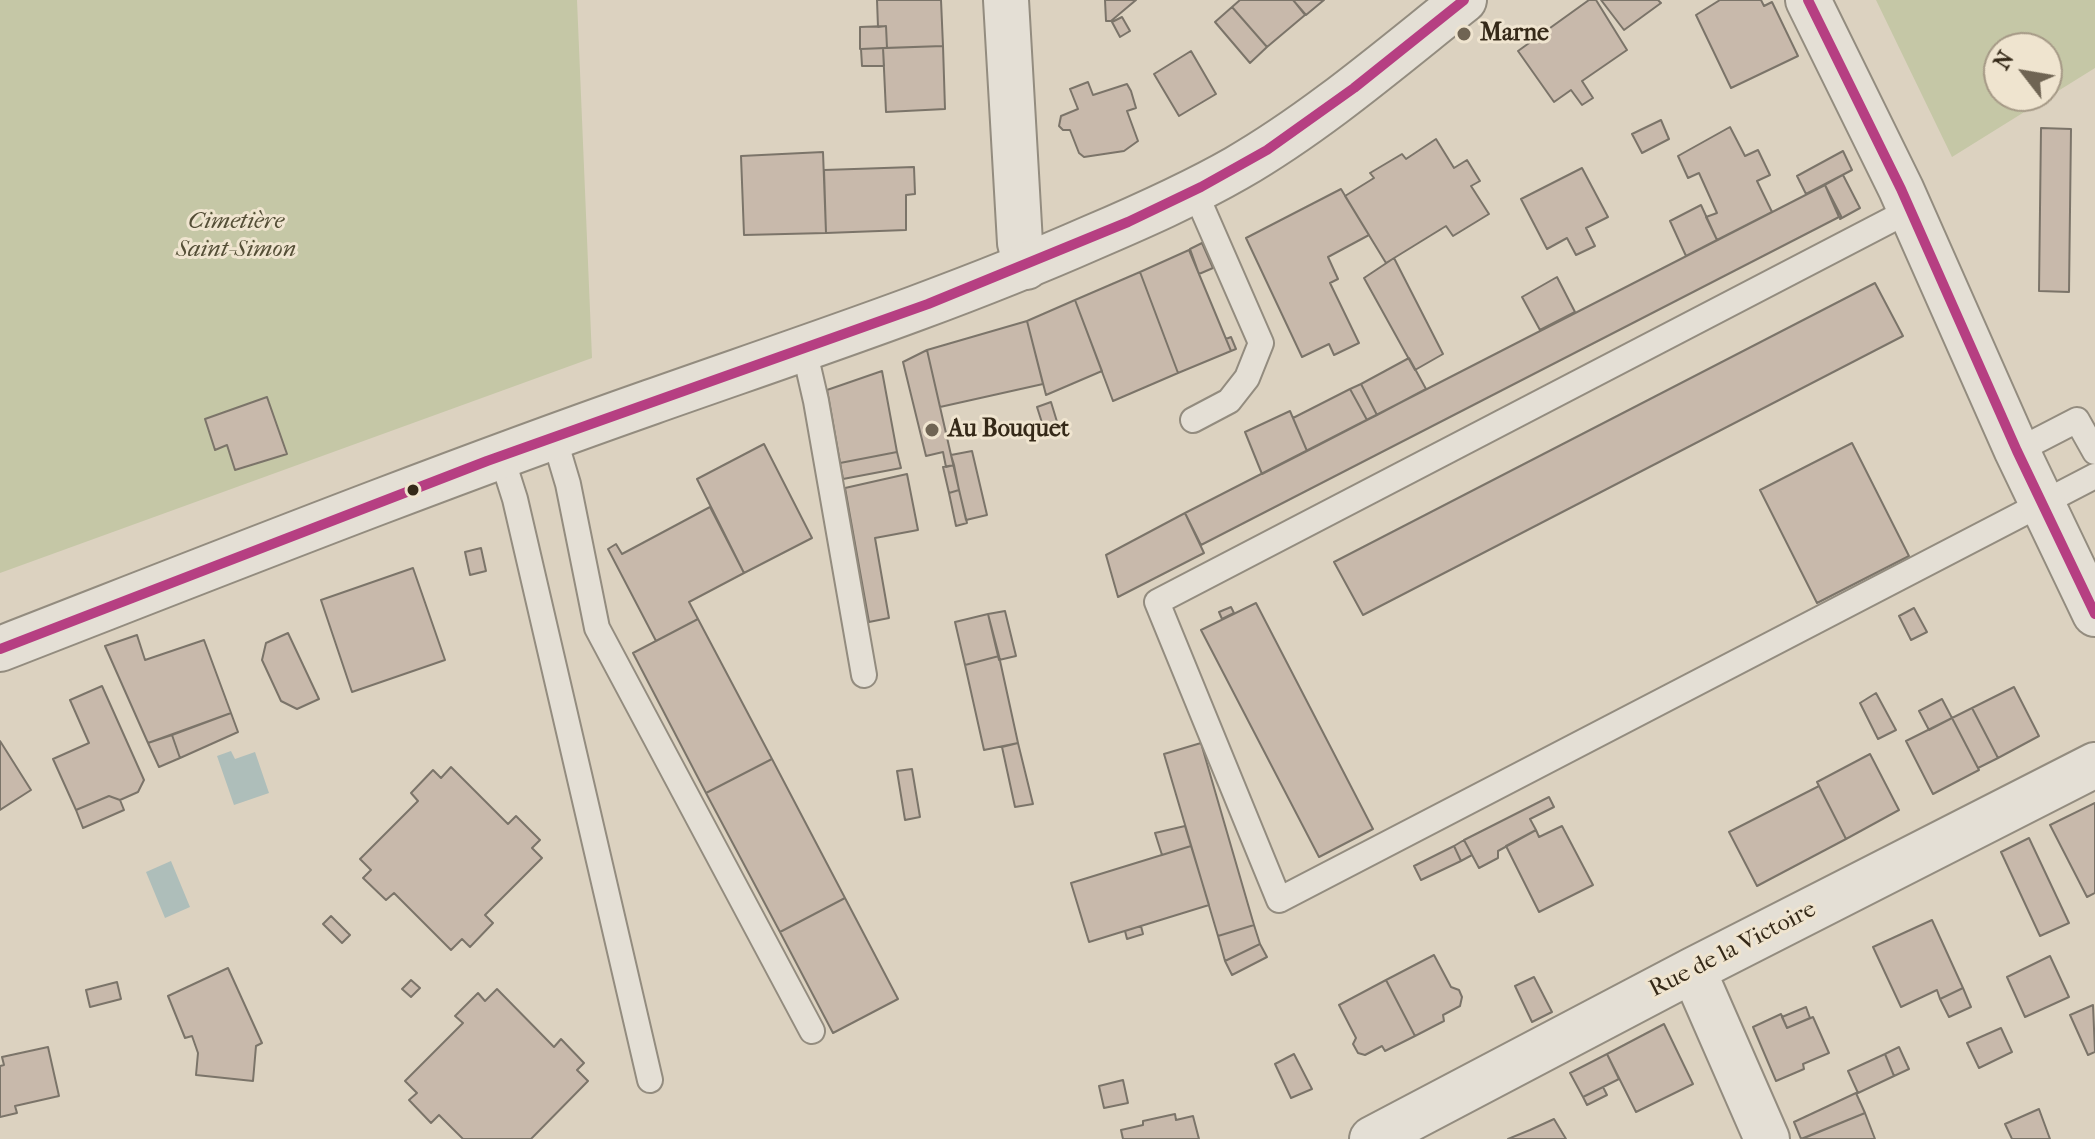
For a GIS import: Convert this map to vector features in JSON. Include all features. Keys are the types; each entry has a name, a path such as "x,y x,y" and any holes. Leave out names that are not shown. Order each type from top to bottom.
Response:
{"street":[{"path":"1006,0 1020,243 1026,267"},
{"path":"0,649 501,455 1026,267 1195,192 1241,166 1293,132 1464,0"},
{"path":"1808,0 1910,210 2017,451 2095,614"},
{"name":"Rue de la Victoire","path":"1372,1139 1693,970 2095,765"},
{"path":"1693,970 1767,1139"}],"lane":[{"path":"1193,420 1229,401 1247,378 1261,343 1195,192"},
{"path":"1910,210 1157,602 1279,900 2095,476"},
{"path":"804,349 864,675"},
{"path":"2017,451 2077,420 2095,452"},
{"path":"554,437 568,484 597,628 812,1031"},
{"path":"501,455 515,499 650,1080"}],"green space":[{"name":"Cimetière Saint-Simon","path":"0,0 577,0 592,358 0,573"},
{"path":"1876,0 2095,0 2095,68 2063,88 2063,32 1983,32 1983,112 2024,112 1952,157"}],"shaded area":[{"path":"231,751 235,759 255,752 269,793 234,805 217,756"},
{"path":"171,861 190,907 165,918 146,872"}],"building":[{"path":"877,0 941,0 943,46 887,48 886,26 878,27"},
{"path":"1105,0 1136,0 1111,21 1106,21"},
{"path":"1240,0 1293,0 1305,15 1267,47 1232,7"},
{"path":"1293,0 1324,0 1306,15"},
{"path":"1589,0 1596,0 1627,50 1582,81 1593,98 1582,105 1571,90 1554,102 1518,51"},
{"path":"1601,0 1658,0 1661,3 1624,30"},
{"path":"1720,0 1761,0 1764,6 1772,2 1798,56 1731,88 1696,15"},
{"path":"1232,7 1267,47 1250,63 1215,22"},
{"path":"1122,17 1130,31 1120,37 1112,22"},
{"path":"886,26 887,48 860,49 860,27"},
{"path":"943,46 945,109 886,112 883,48"},
{"path":"883,48 884,66 862,66 861,49"},
{"path":"1191,51 1216,94 1179,116 1154,74"},
{"path":"1088,82 1093,95 1127,84 1131,91 1136,108 1127,111 1138,141 1124,151 1084,157 1079,153 1070,130 1059,126 1061,116 1078,109 1070,89"},
{"path":"1661,120 1669,139 1642,153 1632,134"},
{"path":"1730,127 1745,156 1758,150 1770,175 1757,181 1772,212 1717,240 1706,217 1717,213 1699,173 1688,178 1678,156"},
{"path":"2041,128 2071,129 2069,292 2039,291"},
{"path":"1436,139 1454,168 1467,160 1480,181 1471,186 1489,214 1453,236 1446,226 1386,263 1345,196 1374,178 1370,173 1402,154 1406,159"},
{"path":"1843,151 1852,170 1806,194 1797,176"},
{"path":"823,152 826,233 744,235 741,156"},
{"path":"914,167 915,194 906,195 906,230 826,233 824,170"},
{"path":"1582,168 1608,217 1586,228 1595,246 1576,255 1567,238 1547,249 1521,199"},
{"path":"1843,175 1860,208 1840,219 1825,185"},
{"path":"1825,185 1839,217 1201,545 1185,513"},
{"path":"1341,189 1369,235 1328,257 1338,279 1330,283 1359,343 1334,355 1329,344 1302,357 1246,238"},
{"path":"1701,205 1717,240 1686,256 1670,221"},
{"path":"1202,243 1213,268 1199,274 1190,249"},
{"path":"1189,250 1231,351 1178,373 1140,272"},
{"path":"1394,258 1443,354 1415,370 1364,278"},
{"path":"1140,272 1178,373 1113,401 1075,300"},
{"path":"1557,277 1575,312 1540,330 1522,297"},
{"path":"1875,283 1903,336 1363,615 1334,562"},
{"path":"1075,300 1102,371 1046,395 1027,321"},
{"path":"1027,321 1043,384 940,407 927,350"},
{"path":"1231,337 1236,349 1231,351 1226,339"},
{"name":"Au Bouquet","path":"927,350 954,465 946,467 943,452 926,456 903,362"},
{"path":"1409,358 1426,389 1377,415 1361,384"},
{"path":"882,371 897,452 840,463 827,390"},
{"path":"1361,384 1377,415 1367,420 1350,389"},
{"path":"1350,389 1367,420 1307,451 1293,418"},
{"path":"267,397 287,454 235,470 227,445 215,450 205,419"},
{"path":"1051,402 1058,425 1044,429 1037,407"},
{"path":"1290,411 1307,451 1262,474 1245,432"},
{"path":"1852,443 1909,556 1817,603 1760,490"},
{"path":"764,444 812,538 744,573 697,479"},
{"path":"972,451 987,515 966,520 951,455"},
{"path":"897,452 901,468 843,479 840,463"},
{"path":"954,465 959,490 949,493 943,467"},
{"path":"907,474 918,530 875,538 889,618 869,622 845,488"},
{"path":"959,490 967,523 956,526 949,493"},
{"path":"710,507 744,573 689,602 698,619 656,641 608,549 616,544 622,554"},
{"path":"1185,513 1204,553 1118,597 1106,555"},
{"path":"481,548 486,571 470,575 465,552"},
{"path":"413,568 445,660 352,692 321,600"},
{"path":"1256,603 1373,829 1319,857 1201,630"},
{"path":"1231,607 1234,613 1222,619 1219,612"},
{"path":"1914,608 1927,632 1911,640 1899,616"},
{"path":"1005,611 1016,656 999,660 988,614"},
{"path":"988,614 999,656 965,665 955,622"},
{"path":"698,619 772,759 706,793 633,653"},
{"path":"288,633 319,699 297,709 281,701 262,660 266,643"},
{"path":"137,635 145,660 204,640 231,713 148,743 105,646"},
{"path":"999,656 1018,743 984,750 965,665"},
{"path":"102,686 144,780 138,792 120,800 109,796 76,810 53,759 89,743 70,700"},
{"path":"2014,687 2039,736 1998,758 1972,708"},
{"path":"1876,693 1896,730 1878,739 1860,703"},
{"path":"1942,699 1952,718 1929,730 1919,711"},
{"path":"1972,708 1998,758 1978,768 1952,718"},
{"path":"231,713 238,732 180,758 172,735"},
{"path":"1952,718 1979,770 1933,794 1906,741"},
{"path":"172,735 180,758 159,767 148,743"},
{"path":"0,741 31,790 0,810"},
{"path":"1018,743 1033,804 1015,807 1002,747"},
{"path":"1201,743 1254,925 1218,936 1164,754"},
{"path":"1870,754 1899,810 1846,839 1817,782"},
{"path":"772,759 845,898 780,932 706,793"},
{"path":"451,767 508,824 516,816 540,840 532,848 542,858 485,915 493,923 470,947 462,939 451,950 394,893 386,900 363,878 371,870 360,859 418,801 411,793 433,770 441,778"},
{"path":"912,769 920,817 905,820 897,771"},
{"path":"1819,786 1846,839 1757,886 1729,832"},
{"path":"109,796 120,800 124,810 83,828 76,810"},
{"path":"1549,797 1554,807 1530,819 1536,830 1498,851 1498,858 1479,868 1464,840"},
{"path":"2095,803 2095,893 2087,897 2050,825"},
{"path":"1185,826 1191,846 1162,855 1155,833"},
{"path":"1562,826 1593,885 1539,912 1506,846 1536,830 1539,837"},
{"path":"2029,838 2069,923 2040,936 2001,852"},
{"path":"1464,840 1472,855 1461,861 1454,846"},
{"path":"1191,846 1209,905 1089,942 1071,883"},
{"path":"1454,846 1461,861 1421,880 1414,866"},
{"path":"845,898 898,999 833,1033 780,932"},
{"path":"331,916 350,935 342,943 323,924"},
{"path":"1932,920 1963,988 1940,999 1937,990 1901,1007 1873,947"},
{"path":"1254,925 1260,944 1225,961 1218,936"},
{"path":"1141,926 1143,934 1127,939 1125,931"},
{"path":"1260,944 1267,957 1232,975 1225,961"},
{"path":"1434,955 1451,987 1459,990 1462,997 1460,1006 1443,1015 1444,1021 1415,1036 1386,980"},
{"path":"2050,956 2069,997 2025,1017 2007,977"},
{"path":"228,968 262,1043 256,1046 253,1081 196,1075 198,1053 192,1036 185,1038 168,996"},
{"path":"1534,977 1552,1012 1532,1022 1515,986"},
{"path":"411,980 420,988 411,997 402,989"},
{"path":"1386,980 1415,1036 1385,1051 1382,1046 1365,1055 1358,1053 1353,1044 1356,1038 1339,1005"},
{"path":"117,982 121,999 90,1007 86,990"},
{"path":"1963,988 1971,1007 1949,1017 1940,999"},
{"path":"497,989 554,1047 561,1039 584,1063 577,1070 588,1081 531,1139 463,1139 439,1115 431,1123 409,1100 417,1093 405,1081 463,1023 455,1016 478,993 485,1001"},
{"path":"2093,1005 2095,1052 2088,1055 2070,1015"},
{"path":"1806,1007 1810,1018 1787,1028 1782,1017"},
{"path":"1781,1014 1787,1028 1813,1017 1829,1053 1803,1064 1804,1069 1776,1081 1753,1027"},
{"path":"1664,1024 1693,1084 1636,1112 1607,1054"},
{"path":"2001,1028 2012,1052 1979,1068 1967,1043"},
{"path":"48,1047 59,1096 15,1106 17,1113 0,1117 2,1057"},
{"path":"1899,1047 1909,1069 1894,1076 1885,1054"},
{"path":"1294,1054 1312,1089 1291,1098 1275,1064"},
{"path":"1607,1054 1619,1079 1583,1097 1570,1073"},
{"path":"1885,1054 1894,1076 1858,1093 1848,1071"},
{"path":"1123,1080 1128,1103 1104,1108 1099,1086"},
{"path":"1603,1087 1607,1095 1587,1105 1583,1097"},
{"path":"1856,1093 1865,1113 1801,1139 1794,1122"},
{"path":"2039,1109 2050,1139 2012,1139 2005,1124"},
{"path":"1865,1113 1875,1139 1802,1139"},
{"path":"1175,1114 1176,1120 1193,1116 1199,1139 1123,1139 1121,1130"},
{"path":"1554,1119 1566,1139 1508,1139 1530,1130"}],"transit line":[{"path":"0,649 487,461 928,304 1128,222 1201,187 1267,150 1354,88 1464,0"},
{"path":"1808,0 1901,189 2017,451 2095,614"}],"place":[{"name":"Marne","path":"1464,34"},
{"name":"Au Bouquet","path":"932,430"}]}
